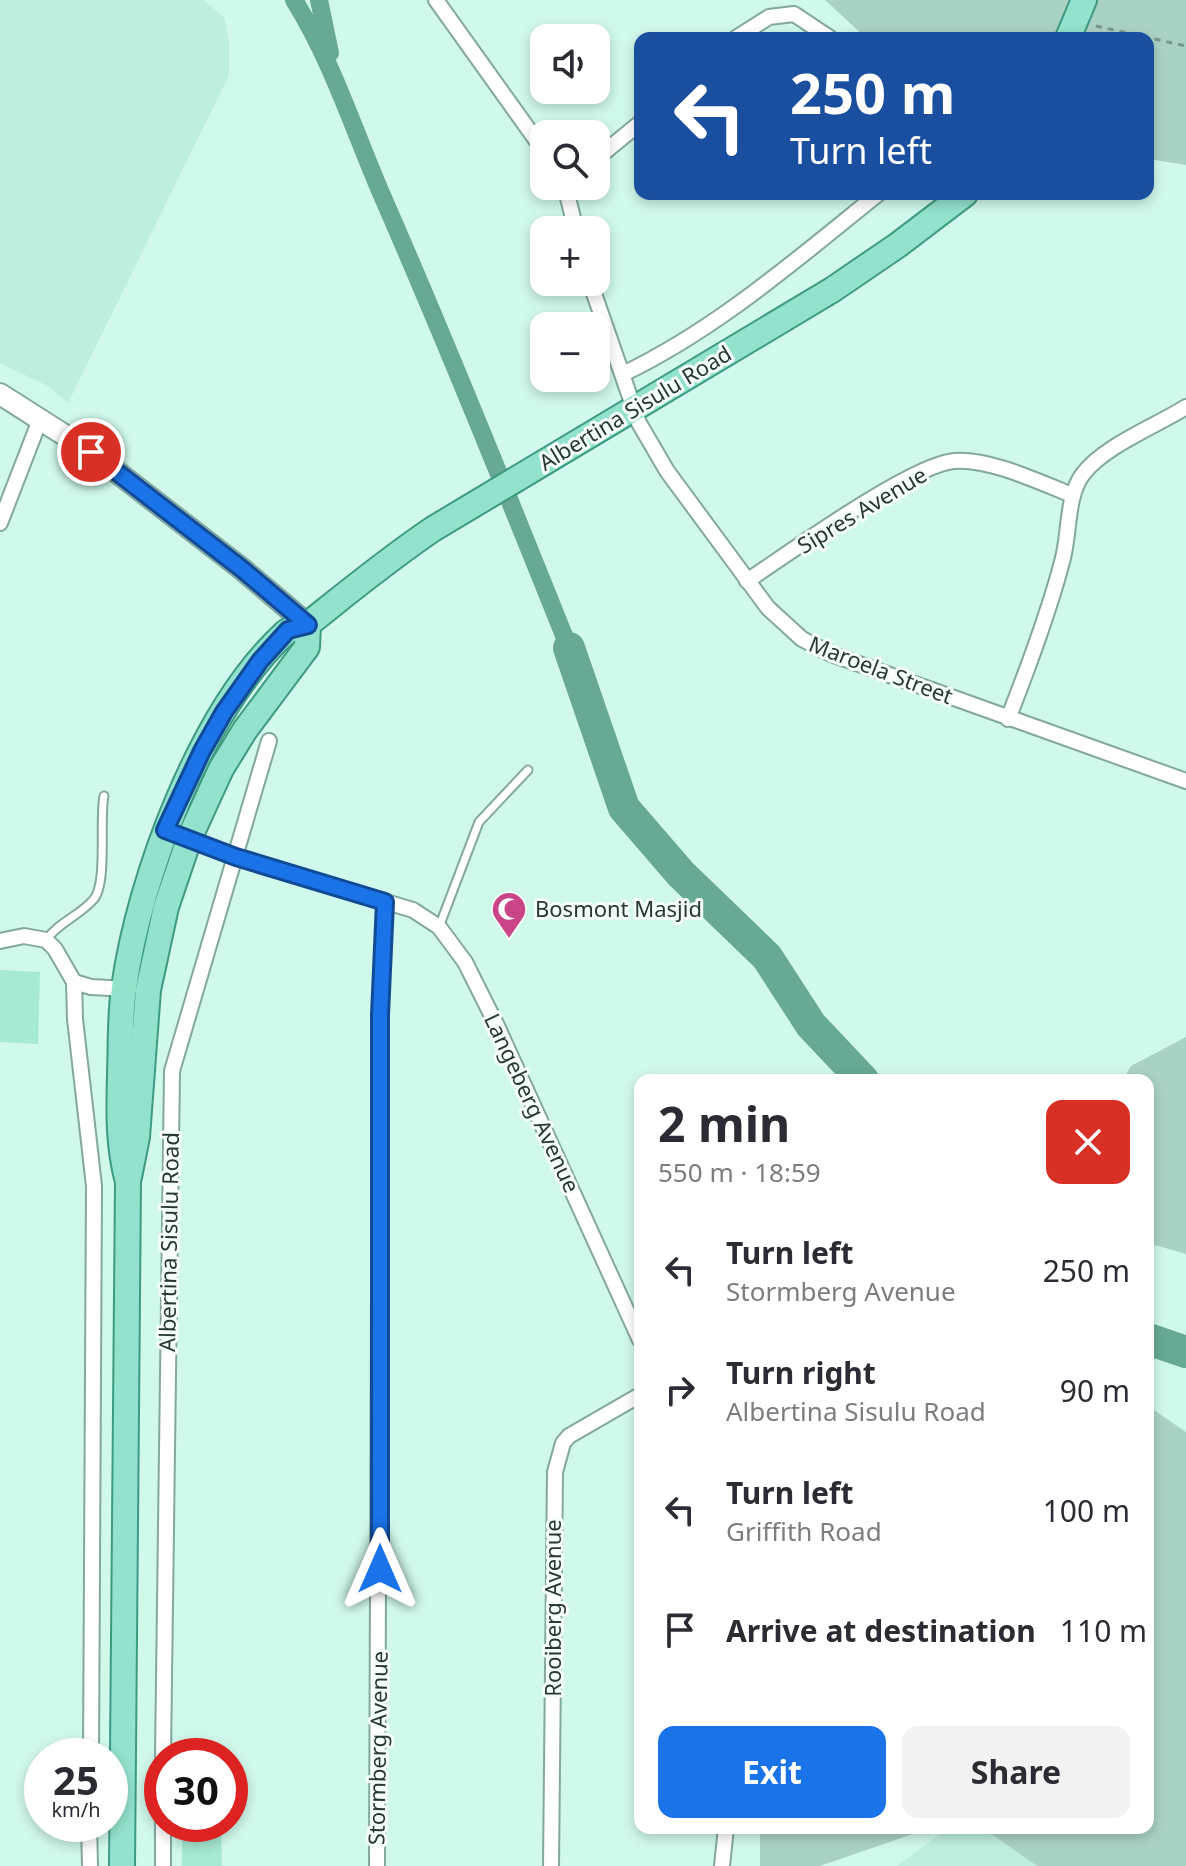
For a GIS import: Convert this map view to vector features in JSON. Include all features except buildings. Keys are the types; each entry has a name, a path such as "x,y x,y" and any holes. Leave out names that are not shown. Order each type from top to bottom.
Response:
{"main road":[{"name":"Albertina Sisulu Road","path":"122,1866 128,1182 118,1138 144,900 165,830 202,751 224,712 260,661 288,630 308,625 381,564 633,408 832,290 957,200"},
{"name":"Albertina Sisulu Road","path":"136,989 189,839 221,769 245,730 307,647 308,625"}],"street":[{"path":"436,0 530,131"},
{"path":"745,32 769,17 794,14 821,32"},
{"path":"610,148 634,128"},
{"name":"Albertina Sisulu Road","path":"623,374 659,357 734,307 870,200"},
{"name":"Maroela Street","path":"595,296 633,408 667,471 768,608 802,639 831,654 1186,781"},
{"path":"0,394 41,417 205,540 308,625"},
{"path":"1008,719 1063,561 1072,495 1081,475 1098,459 1186,407"},
{"path":"0,523 41,417"},
{"name":"Sipres Avenue","path":"747,581 922,473 953,461 971,461 1025,476 1072,495"},
{"name":"Albertina Sisulu Road","path":"163,1738 172,1071 269,741"},
{"path":"165,830 236,857 385,902"},
{"name":"Langeberg Avenue","path":"385,902 413,910 439,927 465,962 634,1327"},
{"name":"Stormberg Avenue","path":"377,1866 380,1015 385,902"},
{"path":"0,941 18,936 46,940 55,949 74,982 94,1186 91,1738"},
{"path":"74,982 91,987 136,989"},
{"name":"Rooiberg Avenue","path":"551,1866 555,1472 563,1443 569,1436 634,1398"},
{"path":"722,1866 725,1834"},
{"path":"89,1842 90,1866"},
{"path":"163,1842 163,1866"}],"lane":[{"path":"439,927 479,822 528,770"},
{"path":"46,940 56,926 95,899 101,886 101,810 104,796"}],"path":[{"path":"1076,20 1127,32"},
{"path":"1154,38 1186,46"}],"shaded area":[{"path":"0,0 203,0 224,17 229,42 229,75 68,403 48,386 0,363"},
{"path":"825,0 1186,0 1186,165 1154,160 1154,32 860,32"},
{"path":"1186,1037 1186,1254 1154,1245 1154,1074 1126,1074 1131,1066"},
{"path":"1154,1410 1186,1432 1186,1866 1037,1866 992,1834 1154,1834"},
{"path":"760,1834 913,1834 820,1866 760,1866"},
{"path":"940,1834 992,1834 1037,1866 897,1866"}],"waterway":[{"path":"294,0 320,47 341,95 569,648"},
{"path":"319,0 330,53"},
{"path":"569,648 624,808 681,874 767,957 811,1025 857,1074"},
{"path":"1154,1341 1186,1352"}],"place":[{"name":"Bosmont Masjid","path":"509,940"}],"route":[{"path":"91,452 242,569 308,625 288,630 260,661 224,712 165,830 236,857 385,902 380,1015 380,1569"}]}
